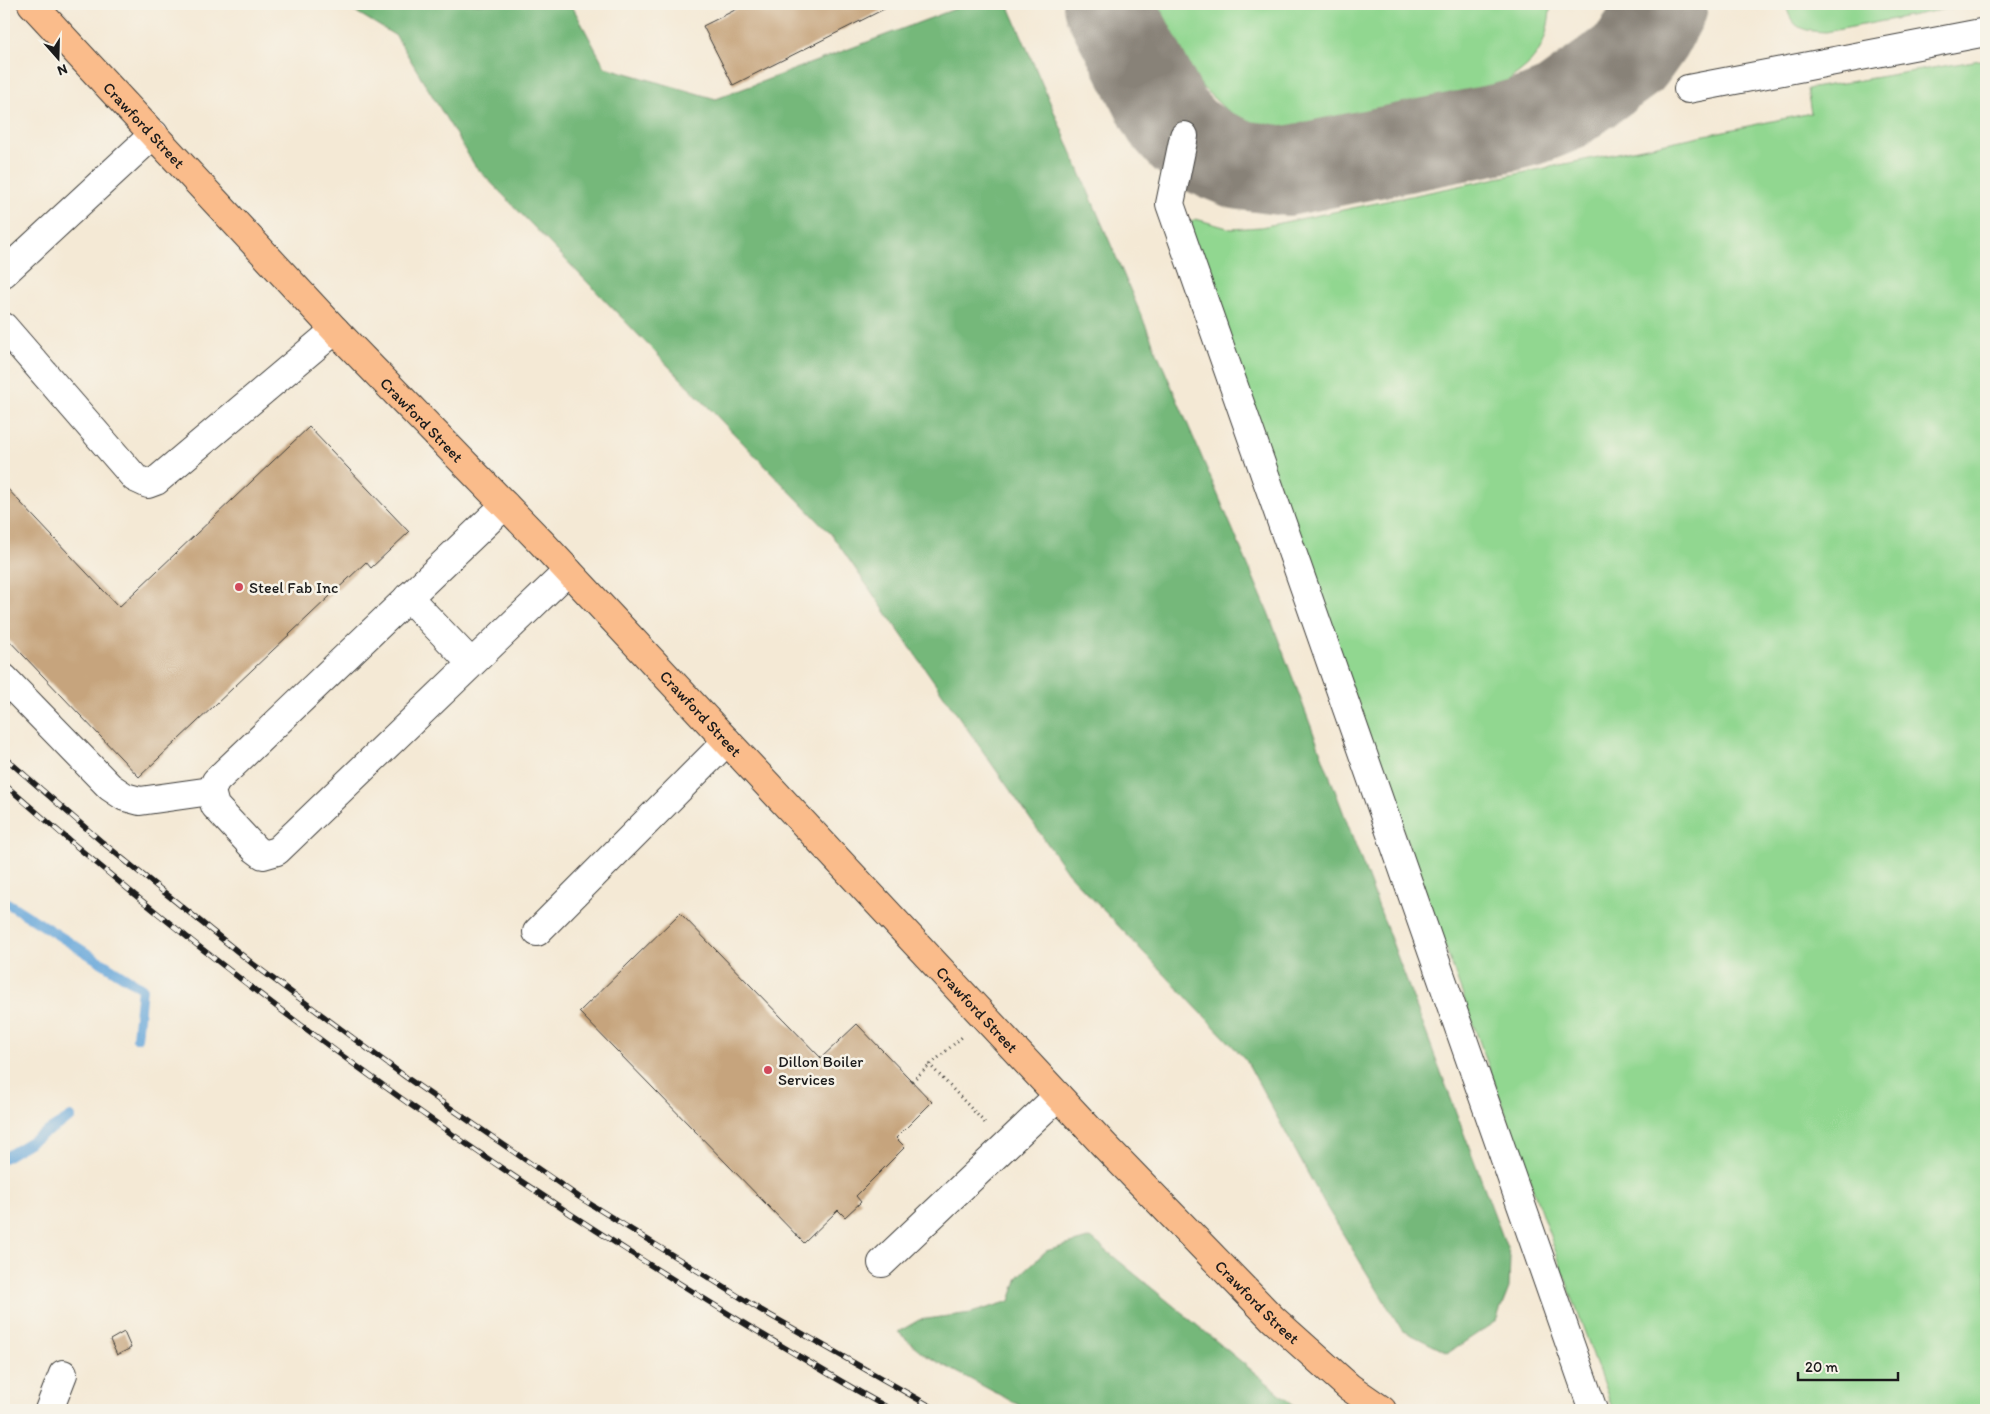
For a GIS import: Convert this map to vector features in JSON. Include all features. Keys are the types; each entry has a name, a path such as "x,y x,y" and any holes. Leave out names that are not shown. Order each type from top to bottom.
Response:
{"main road":[{"name":"Crawford Street","path":"32,4 335,330 568,571 1058,1096 1273,1318 1349,1388 1382,1410"}],"lane":[{"path":"1688,89 1986,32"},
{"path":"4,273 154,134"},
{"path":"1184,136 1170,204 1593,1410"},
{"path":"4,327 135,478 148,484 156,482 335,330"},
{"path":"504,505 216,781 210,791 215,806 255,849 263,855 277,851 568,571"},
{"path":"408,597 471,663"},
{"path":"4,678 110,787 125,796 140,801 210,791"},
{"path":"537,932 726,741"},
{"path":"882,1263 1058,1096"},
{"path":"49,1410 63,1374"}],"path":[{"path":"912,1081 984,1018"},
{"path":"930,1064 1006,1146"}],"green space":[{"path":"343,4 571,4 605,67 716,99 968,4 1008,4 1268,612 1510,1256 1509,1288 1496,1321 1448,1353 1402,1330 1324,1203 1246,1060 1068,873 831,534 475,166 396,36"},
{"path":"1154,4 1551,4 1547,31 1539,51 1526,67 1504,83 1294,128 1246,123 1223,107 1203,88 1180,54"},
{"path":"1786,4 1972,4 1826,32 1811,31 1799,27 1791,19"},
{"path":"1986,59 1986,1410 1613,1410 1190,242 1188,223 1196,219 1231,229 1261,227 1811,113 1807,89"},
{"path":"1091,1238 1300,1410 1028,1410 925,1355 898,1332 919,1320 971,1313 1010,1301 1018,1277 1046,1251"}],"building":[{"path":"747,4 894,4 733,85 703,26"},
{"name":"Steel Fab Inc","path":"309,427 409,532 371,568 366,562 139,777 4,635 4,485 119,607"},
{"name":"Dillon Boiler Services","path":"680,913 821,1058 857,1024 932,1102 896,1138 905,1147 856,1196 861,1202 845,1217 838,1210 804,1243 579,1012"},
{"path":"124,1332 131,1348 117,1355 110,1340"}],"waterway":[{"path":"4,901 142,988 137,1038"},
{"path":"4,1158 71,1117"}],"taxiway":[{"path":"1108,4 1167,117 1184,136 1209,152 1241,165 1287,171 1506,127 1535,119 1560,109 1630,58 1647,34 1663,4"}],"railway":[{"path":"4,757 102,842 253,964 407,1078 579,1197 759,1309 937,1410"},
{"path":"4,784 155,912 392,1092 474,1149 639,1258 761,1334 892,1410"}],"place":[{"name":"Steel Fab Inc","path":"239,587"},
{"name":"Dillon Boiler Services","path":"768,1070"}]}
